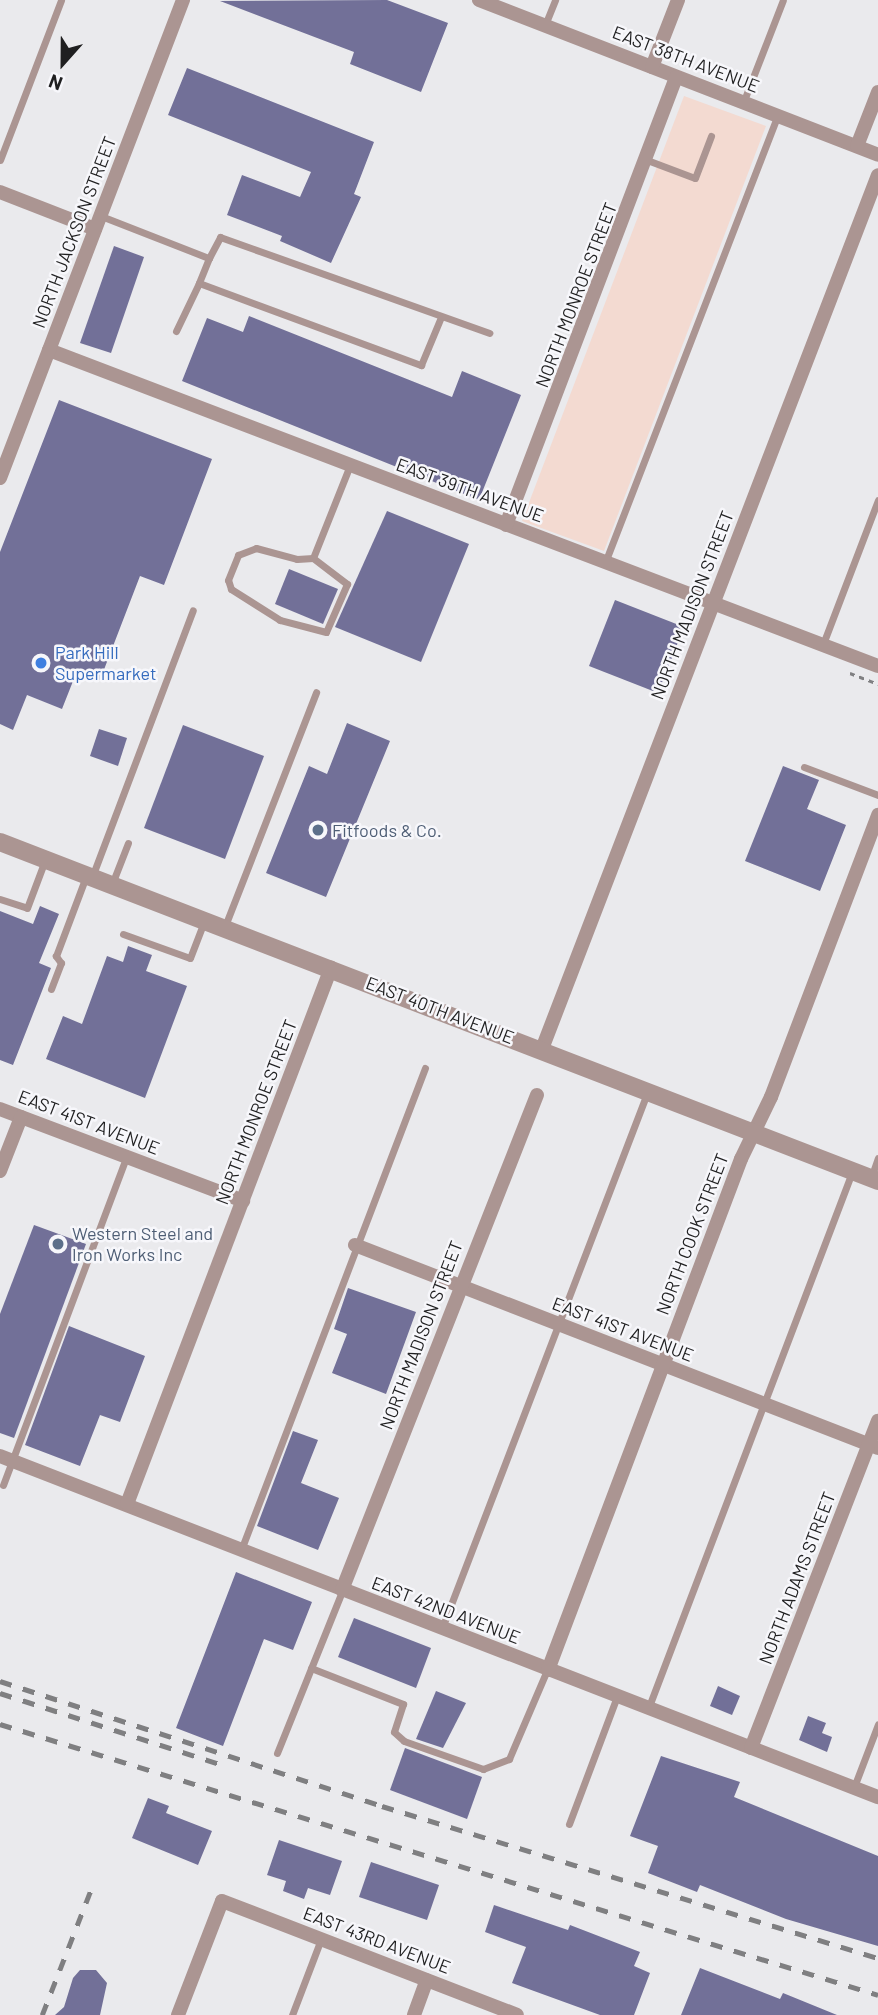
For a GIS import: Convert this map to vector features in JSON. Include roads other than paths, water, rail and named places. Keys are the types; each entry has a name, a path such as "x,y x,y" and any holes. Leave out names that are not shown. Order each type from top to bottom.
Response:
{"street":[{"name":"NORTH JACKSON STREET","path":"0,478 183,0"},
{"name":"EAST 38TH AVENUE","path":"479,0 878,155"},
{"path":"652,67 677,0"},
{"name":"NORTH MONROE STREET","path":"506,525 647,160 676,77"},
{"path":"857,146 878,92"},
{"name":"NORTH MADISON STREET","path":"542,1049 878,175"},
{"path":"0,192 97,222"},
{"name":"EAST 39TH AVENUE","path":"49,350 506,525 606,560 878,666"},
{"name":"NORTH COOK STREET","path":"548,1670 663,1365 878,816"},
{"name":"EAST 40TH AVENUE","path":"0,842 756,1130 874,1180"},
{"name":"NORTH MONROE STREET","path":"127,1504 331,968"},
{"name":"NORTH MADISON STREET","path":"342,1590 537,1095"},
{"name":"EAST 41ST AVENUE","path":"0,1109 243,1201"},
{"path":"0,1171 21,1117"},
{"name":"EAST 41ST AVENUE","path":"355,1245 873,1447"},
{"name":"NORTH ADAMS STREET","path":"751,1748 873,1447 878,1421"},
{"name":"EAST 42ND AVENUE","path":"6,1459 878,1797"},
{"name":"EAST 43RD AVENUE","path":"178,2015 222,1901 517,2015"},
{"path":"414,2015 427,1980"}],"lane":[{"path":"0,160 61,0"},
{"path":"545,26 555,0"},
{"path":"743,103 783,0"},
{"path":"606,560 777,115"},
{"path":"647,160 695,178 711,136"},
{"path":"97,222 209,258"},
{"path":"176,331 220,237 489,333"},
{"path":"200,284 421,365 441,317"},
{"path":"313,558 350,466"},
{"path":"823,644 878,500"},
{"path":"256,548 297,559 313,558 347,584 326,632 281,620 238,596 228,580 238,555 256,548"},
{"path":"51,989 61,963 56,956 193,610"},
{"path":"224,927 316,692"},
{"path":"804,767 878,795"},
{"path":"111,884 128,843"},
{"path":"0,898 27,908 46,859"},
{"path":"123,934 190,958 205,920"},
{"path":"241,1550 355,1245 425,1068"},
{"path":"441,1629 648,1089"},
{"path":"3,1485 6,1459 126,1157"},
{"path":"874,1180 878,1158"},
{"path":"648,1709 761,1403 853,1171"},
{"path":"277,1753 342,1590"},
{"path":"311,1668 403,1704 394,1732 404,1741 483,1769 509,1759 548,1670"},
{"path":"569,1824 617,1696"},
{"path":"853,1788 878,1724"},
{"path":"292,2015 321,1939"}],"railway":[{"path":"0,1681 382,1806 878,1958"},
{"path":"0,1693 226,1766"},
{"path":"0,1724 878,1995"},
{"path":"42,2015 91,1889"}],"place":[{"name":"Park Hill Supermarket","path":"41,663"},
{"name":"Fitfoods & Co.","path":"318,830"},
{"name":"Western Steel and Iron Works Inc","path":"58,1244"}]}
